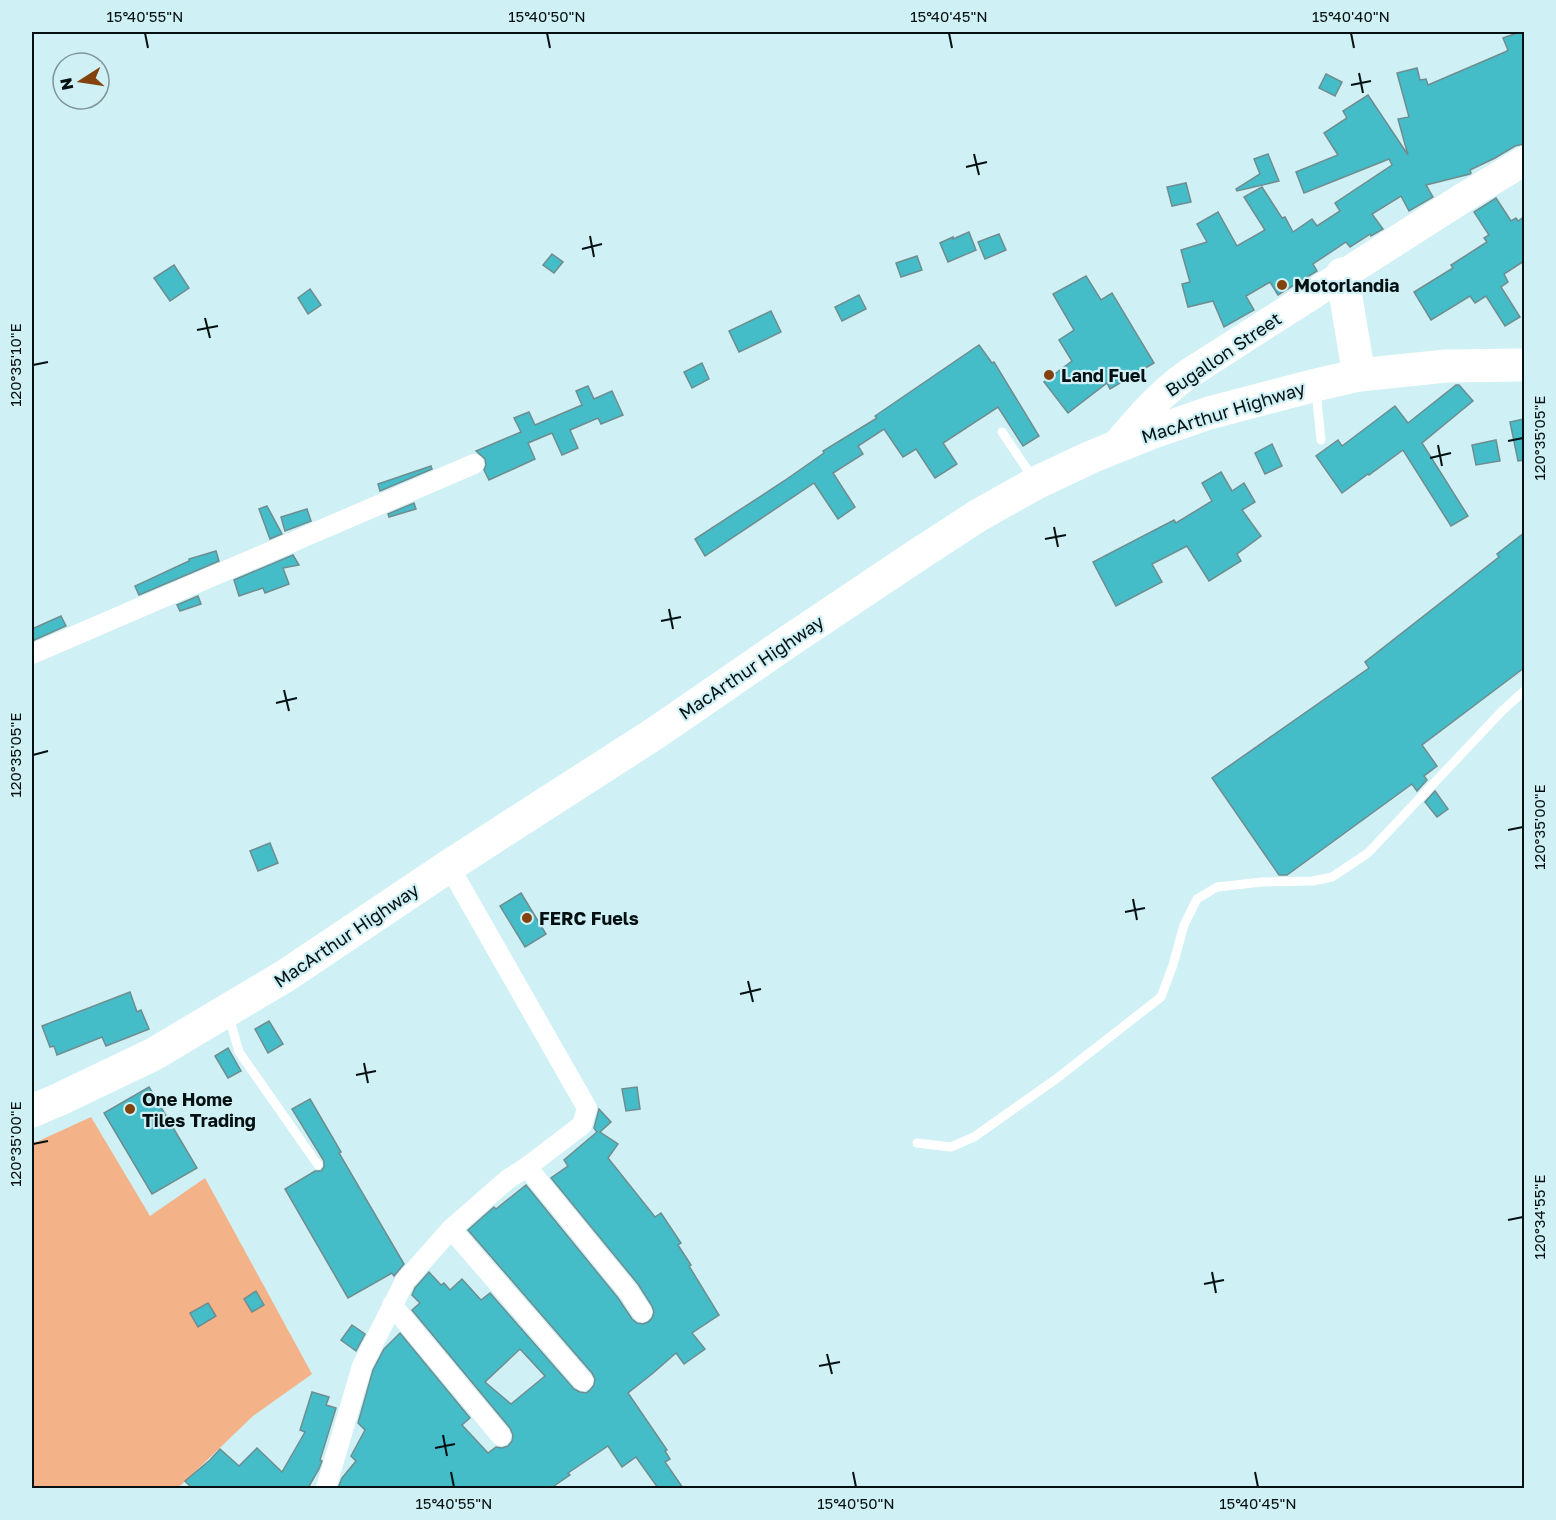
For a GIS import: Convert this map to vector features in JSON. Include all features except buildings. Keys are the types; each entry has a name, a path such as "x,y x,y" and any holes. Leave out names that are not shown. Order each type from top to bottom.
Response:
{"highway":[{"path":"1342,274 1359,375"},
{"name":"MacArthur Highway","path":"32,1111 154,1054 285,976 449,866 657,732 925,550 979,515 1036,483 1116,446 1209,413 1316,385 1359,375 1446,366 1524,366"}],"main road":[{"name":"Bugallon Street","path":"1116,446 1144,412 1169,387 1342,274 1524,161"}],"street":[{"path":"32,654 474,464"},
{"path":"326,1488 362,1366 405,1281 452,1229 508,1179 582,1125 587,1108 449,866"},
{"path":"527,1167 628,1291 642,1312"},
{"path":"452,1229 583,1381"},
{"path":"392,1305 501,1436"}],"lane":[{"path":"1316,385 1321,440"},
{"path":"1002,432 1036,483"},
{"path":"917,1143 951,1147 974,1137 1056,1079 1161,997 1184,925 1197,898 1217,887 1262,882 1312,881 1332,877 1368,853 1502,711 1524,691"},
{"path":"227,1012 239,1053 318,1165"}],"shaded area":[{"path":"91,1117 150,1216 205,1178 312,1374 253,1416 178,1488 32,1488 32,1144"}],"place":[{"name":"Motorlandia","path":"1282,285"},
{"name":"Land Fuel","path":"1049,375"},
{"name":"FERC Fuels","path":"527,918"},
{"name":"One Home Tiles Trading","path":"130,1109"}]}
